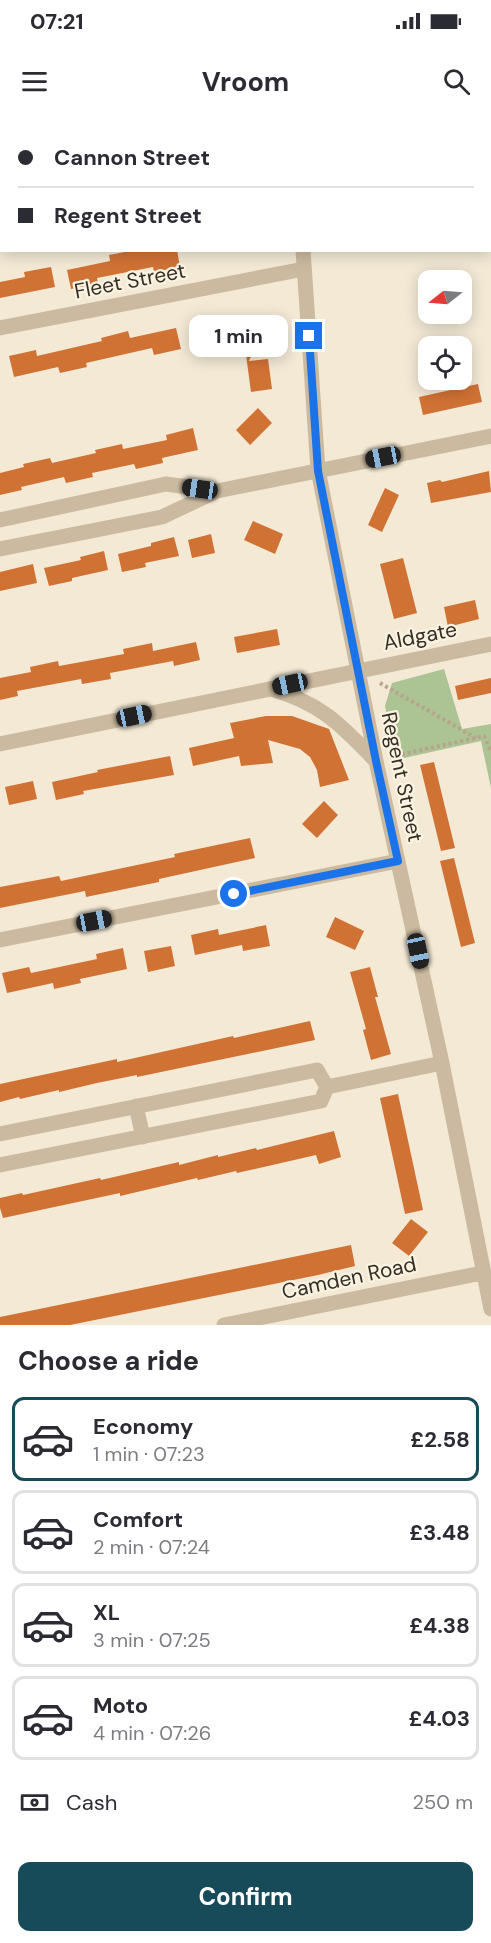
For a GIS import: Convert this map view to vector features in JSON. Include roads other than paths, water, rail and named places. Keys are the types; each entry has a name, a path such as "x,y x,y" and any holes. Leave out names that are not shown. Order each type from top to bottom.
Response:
{"street":[{"name":"Regent Street","path":"303,252 318,471 376,761 442,1063 491,1309"},
{"name":"Fleet Street","path":"0,328 304,269"},
{"path":"1,545 162,517 217,491 491,436"},
{"path":"0,520 166,484 217,491"},
{"name":"Aldgate","path":"0,744 491,644"},
{"path":"268,688 296,696 320,709 340,724 376,761"},
{"path":"0,940 398,861"},
{"path":"327,1087 442,1063"},
{"path":"0,1134 317,1070 327,1087"},
{"path":"0,1165 321,1101 327,1087"},
{"path":"136,1106 143,1137"},
{"name":"Camden Road","path":"224,1325 482,1272"}]}
